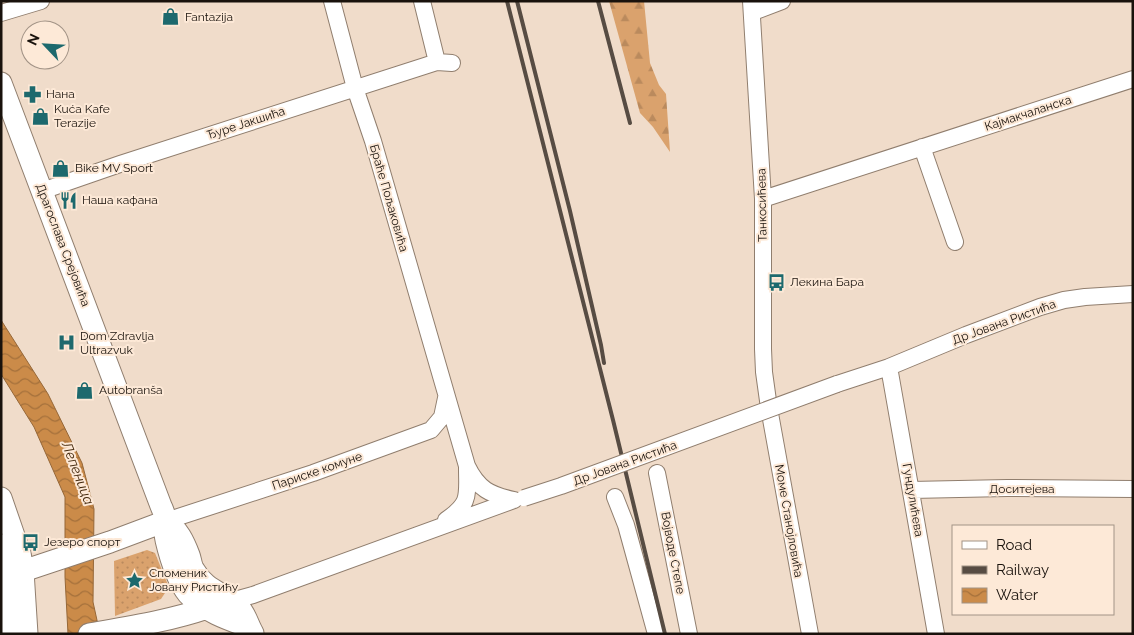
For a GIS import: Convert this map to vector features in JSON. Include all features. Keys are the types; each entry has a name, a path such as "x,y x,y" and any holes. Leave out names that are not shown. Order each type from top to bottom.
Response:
{"main road":[{"name":"Драгослава Срејовића","path":"1,83 166,521 178,532 193,568 207,586 238,606 245,616 251,631"},
{"path":"1,498 20,553 10,576 10,634"},
{"name":"Драгослава Срејовића","path":"166,521 164,529 166,540 178,574 188,594 207,608 251,631"},
{"path":"10,576 166,521"},
{"path":"1,545 28,634"},
{"path":"170,618 188,594 193,568"},
{"name":"Др Јована Ристића","path":"89,634 120,631 207,608"}],"street":[{"path":"1,13 41,1"},
{"name":"Браће Пољаковића","path":"332,1 355,88 373,141 467,466"},
{"name":"Ђуре Јакшића","path":"42,191 355,88 445,63 422,1"},
{"path":"752,6 782,1"},
{"name":"Танкосићева","path":"752,6 763,199 763,349 768,408"},
{"name":"Кајмакчаланска","path":"763,199 1133,78"},
{"path":"922,147 955,242"},
{"name":"Др Јована Ристића","path":"207,608 434,528 561,486 837,384 889,367 966,335 1056,302 1085,297 1133,294"},
{"name":"Гундулићева","path":"889,367 936,634"},
{"path":"446,396 444,411 438,423 431,430 448,436 461,446"},
{"name":"Моме Станојловића","path":"768,408 810,634"},
{"name":"Париске комуне","path":"166,521 313,473 431,430"},
{"path":"467,466 476,483 489,493 498,497 519,499"},
{"path":"434,528 462,508 466,496 467,466"},
{"name":"Војводе Степе","path":"657,473 689,634"},
{"name":"Доситејева","path":"911,490 1007,488 1133,489"},
{"path":"615,497 626,525 656,634"}],"green space":[{"path":"609,1 644,1 650,63 659,85 666,94 670,152 653,127 640,113"},
{"path":"147,550 155,553 168,585 167,590 161,599 115,616 114,561"}],"water":[{"name":"Лепеница","path":"1,320 48,394 82,463 94,509 93,602 100,634 68,634 65,577 65,497 34,427 1,374"}],"railway":[{"path":"507,1 665,634"},
{"path":"517,1 570,211 604,363"},
{"path":"598,1 630,123"}],"place":[{"name":"Fantazija","path":"171,17"},
{"name":"Нана","path":"32,94"},
{"name":"Kuća Kafe Terazije","path":"40,116"},
{"name":"Bike MV Sport","path":"61,168"},
{"name":"Наша кафана","path":"68,200"},
{"name":"Лекина Бара","path":"776,282"},
{"name":"Dom Zdravlja Ultrazvuk","path":"66,343"},
{"name":"Autobranša","path":"85,390"},
{"name":"Језеро спорт","path":"30,542"},
{"name":"Споменик Јовану Ристићу","path":"135,580"}]}
